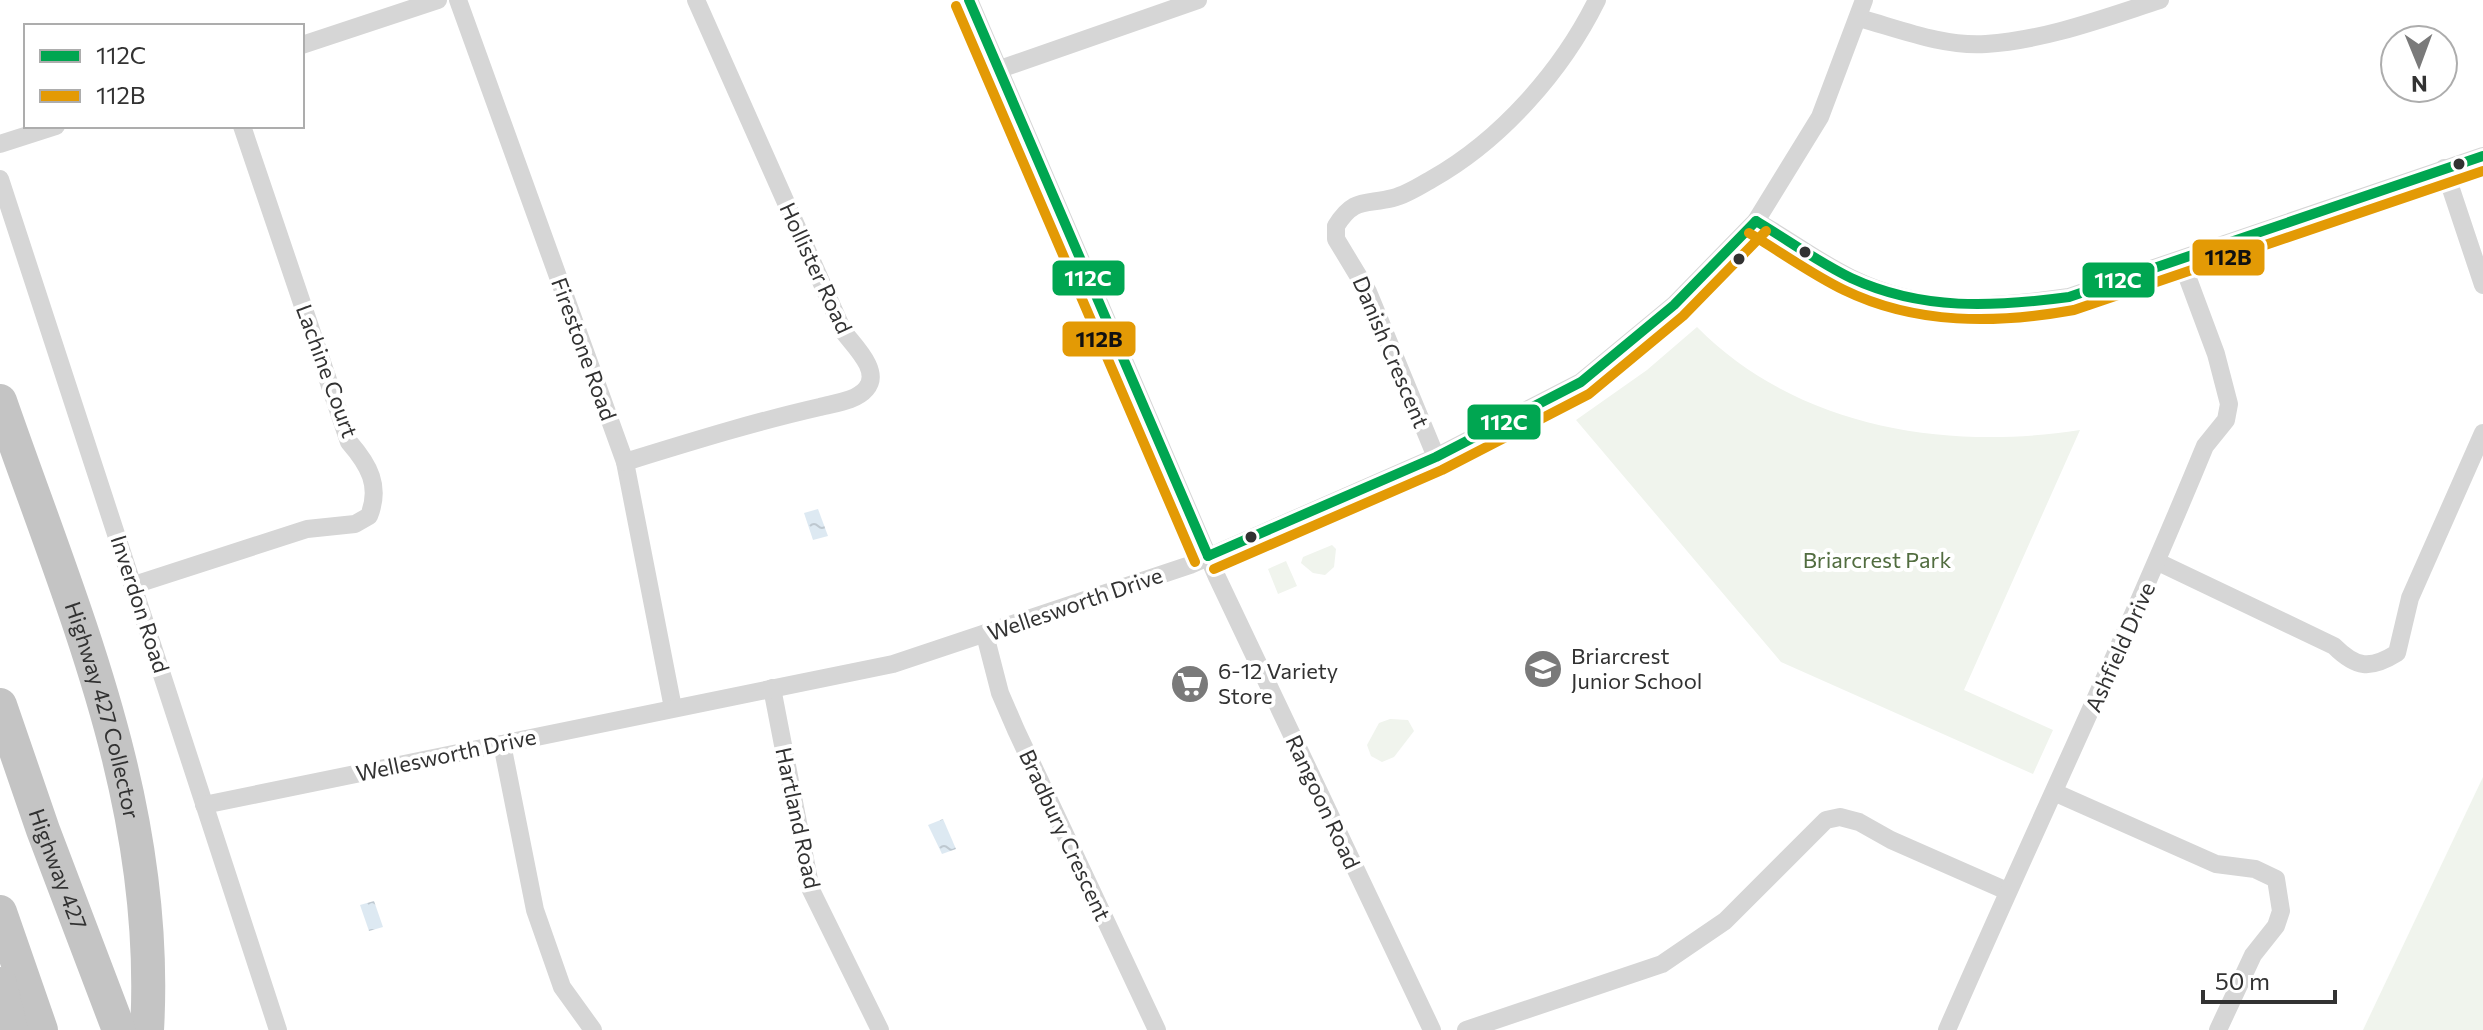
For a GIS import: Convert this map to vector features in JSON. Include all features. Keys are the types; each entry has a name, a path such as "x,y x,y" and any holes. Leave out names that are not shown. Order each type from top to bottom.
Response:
{"highway":[{"name":"Highway 427 Collector","path":"0,401 97,679 127,782 141,857 148,928 147,1030"},
{"name":"Highway 427","path":"0,705 43,830 117,1025"},
{"path":"0,912 41,1030"},
{"path":"0,984 11,1030"}],"street":[{"path":"304,44 438,0"},
{"name":"Firestone Road","path":"458,0 625,462 673,708"},
{"name":"Hollister Road","path":"625,462 775,415 851,399 866,389 869,381 869,368 843,331 696,0"},
{"name":"Rangoon Road","path":"969,0 1208,556 1432,1030"},
{"path":"1000,69 1198,0"},
{"name":"Danish Crescent","path":"1436,457 1368,292 1336,239 1336,226 1355,205 1397,197 1433,179 1494,134 1570,48 1597,0"},
{"path":"1861,9 1937,39 1985,45 2040,37 2160,0"},
{"name":"Wellesworth Drive","path":"204,805 893,664 985,635 1208,556 1436,457 1581,382 1674,305 1756,221 1820,117 1861,9"},
{"path":"0,144 50,128"},
{"name":"Lachine Court","path":"134,585 307,529 355,524 369,516 376,499 365,460 349,442 243,128"},
{"path":"1756,221 1851,278 1890,295 1976,308 2069,297 2483,156"},
{"path":"2444,168 2483,285"},
{"name":"Inverdon Road","path":"0,179 278,1030"},
{"name":"Ashfield Drive","path":"1947,1030 2007,891 2056,793 2158,562 2205,446 2226,420 2229,404 2216,354 2181,260"},
{"path":"2158,562 2334,646 2355,664 2368,667 2384,661 2397,653 2410,598 2483,433"},
{"name":"Bradbury Crescent","path":"985,635 992,670 1011,718 1157,1030"},
{"name":"Hartland Road","path":"772,688 811,890 880,1030"},
{"path":"502,744 535,910 562,987 593,1030"},
{"path":"2056,793 2216,864 2255,869 2276,879 2281,898 2276,926 2253,955 2218,1030"},
{"path":"1466,1030 1662,964 1725,921 1826,820 1840,817 1859,822 1891,840 2007,891"}],"green space":[{"name":"Briarcrest Park","path":"1697,327 1737,361 1780,389 1827,410 1876,424 1927,433 1978,437 2029,436 2080,430 1964,690 2053,730 2033,774 1781,662 1576,420 1647,370"},
{"path":"1332,545 1336,549 1334,567 1325,575 1313,573 1301,563 1303,557"},
{"path":"1286,561 1297,586 1278,594 1268,569"},
{"path":"1390,719 1408,720 1414,731 1394,757 1382,762 1371,756 1367,745 1379,723"},
{"path":"2483,777 2483,1030 2363,1030"}],"water":[{"path":"818,509 828,536 813,540 804,513"},
{"path":"943,819 956,849 942,854 928,825"},
{"path":"374,901 383,927 369,931 360,905"}],"transit line":[{"name":"112C","path":"969,0 1208,556"},
{"name":"112B","path":"956,6 1195,562"},
{"name":"112C","path":"1756,221 1839,272 1878,289 1958,304 2013,303 2069,297 2483,156"},
{"name":"112B","path":"1749,233 1844,290 1899,310 1957,318 2015,318 2074,310 2483,171"},
{"name":"112C","path":"1208,556 1436,457 1581,382 1674,305 1756,221"},
{"name":"112B","path":"1214,569 1442,470 1589,394 1683,316 1766,231"}],"place":[{"name":"Briarcrest Junior School","path":"1543,669"},
{"name":"6-12 Variety Store","path":"1190,684"}]}
